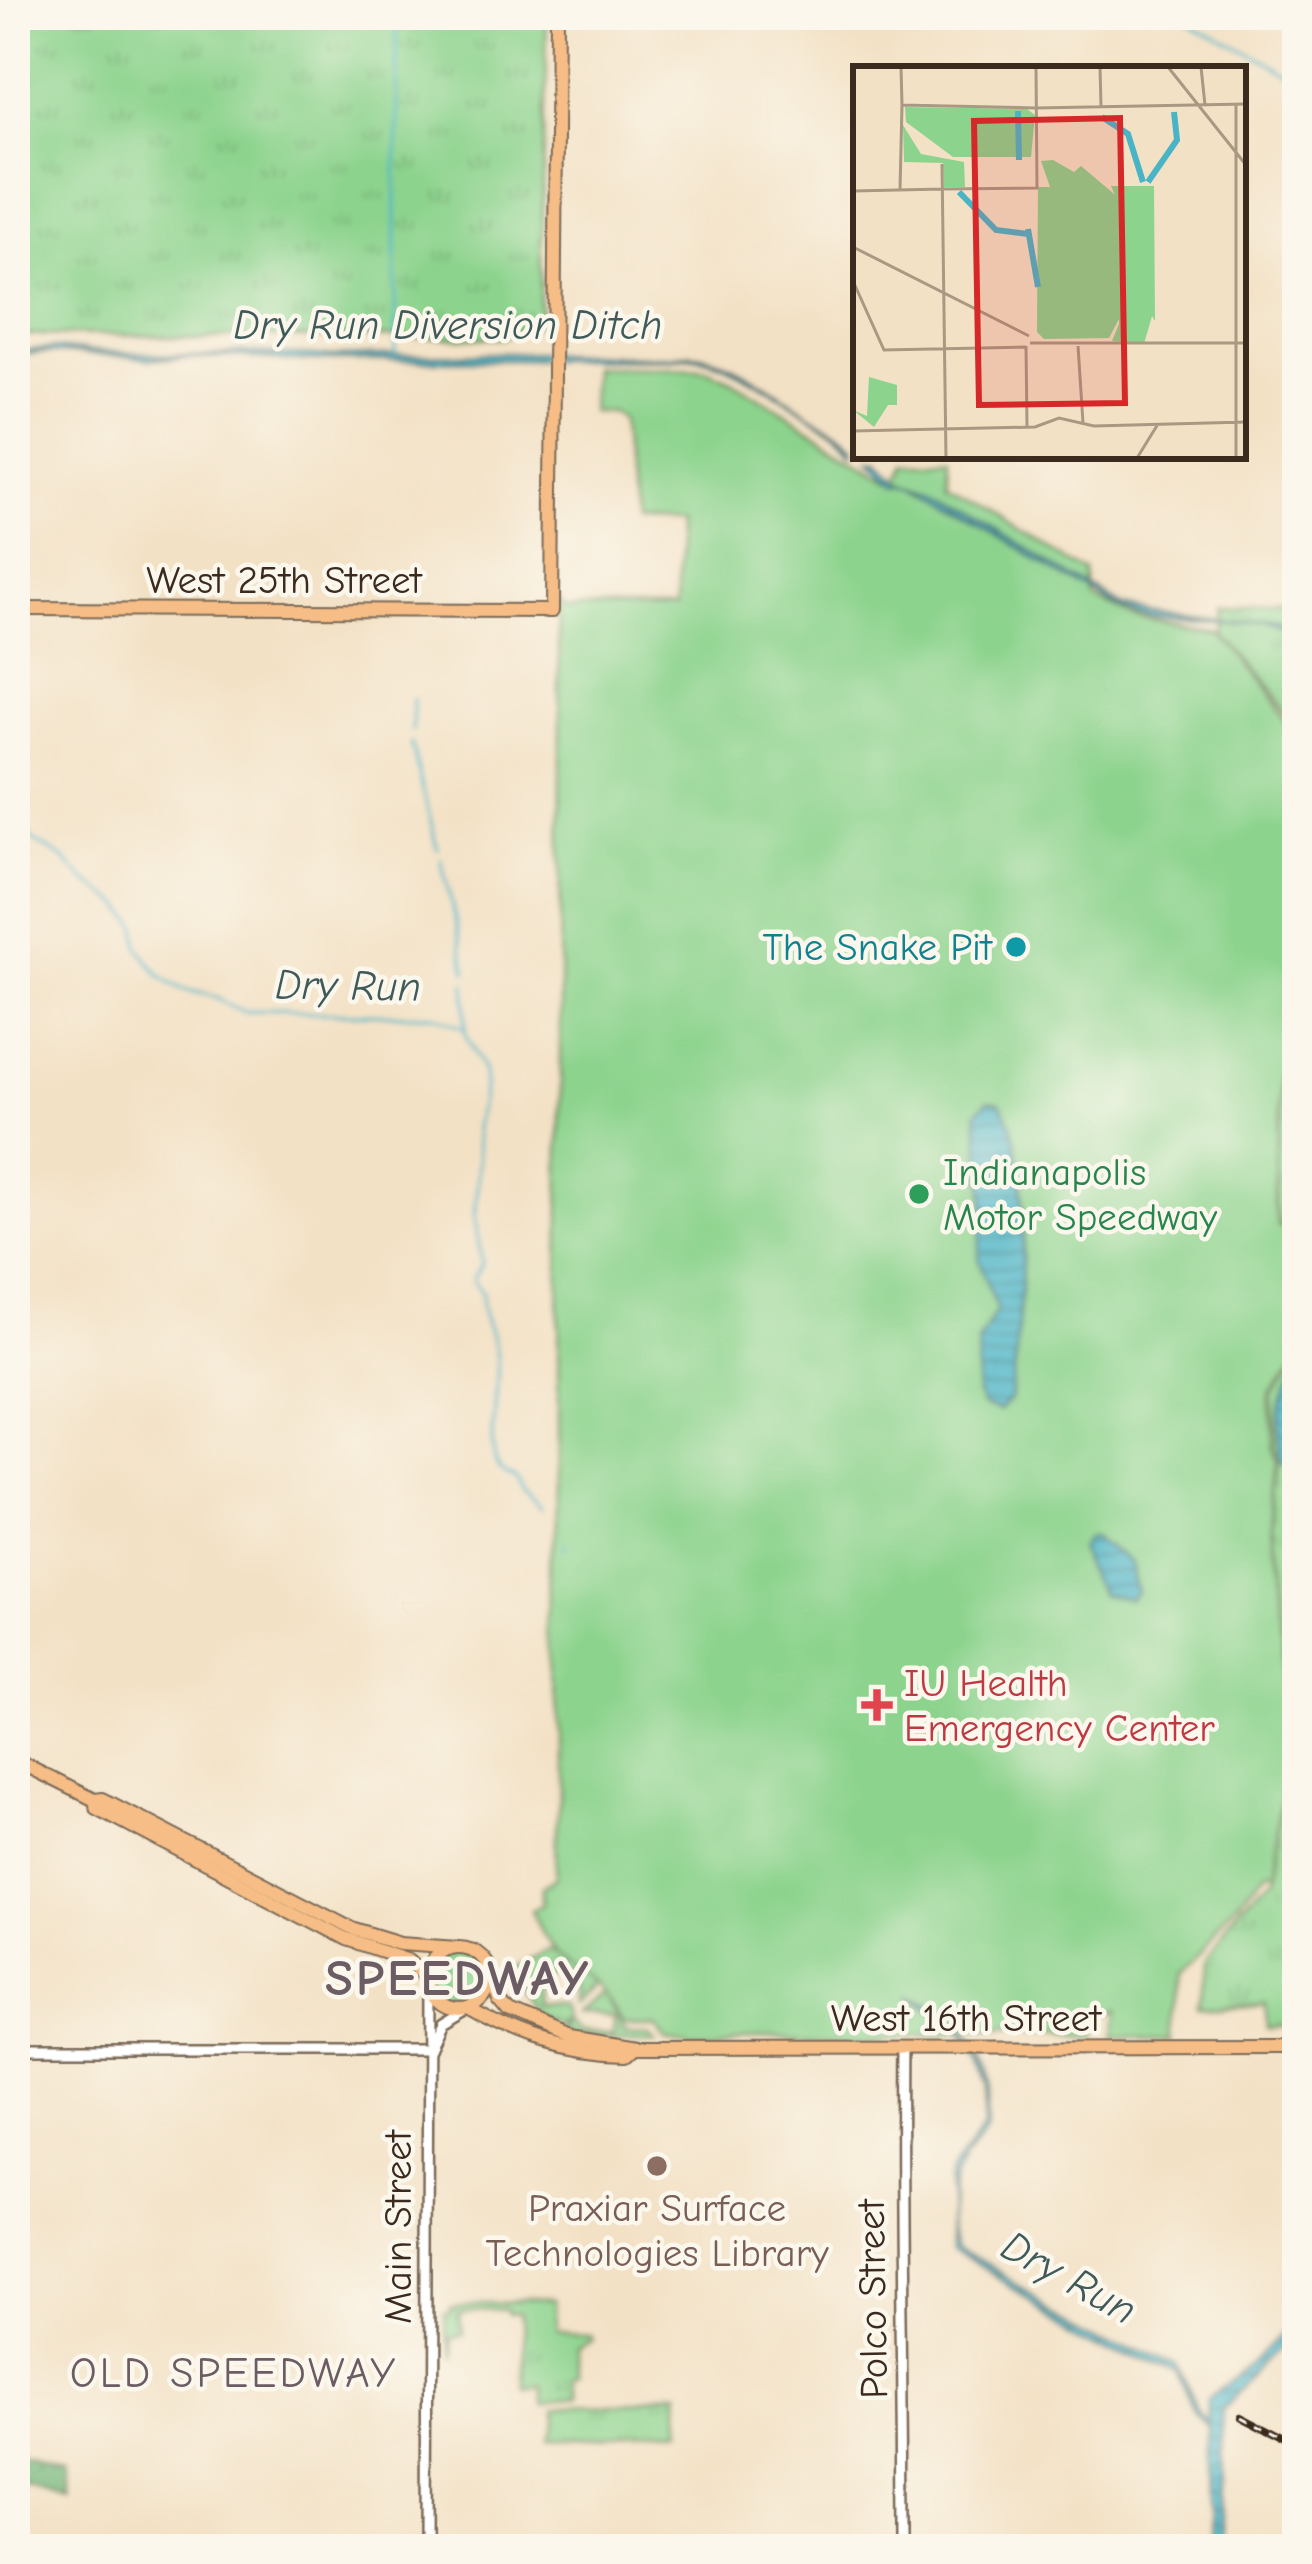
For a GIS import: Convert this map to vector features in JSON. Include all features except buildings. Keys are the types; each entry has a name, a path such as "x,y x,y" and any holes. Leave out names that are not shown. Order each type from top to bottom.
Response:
{"main road":[{"name":"West 25th Street","path":"15,609 552,611 557,15"},
{"path":"15,1760 95,1800 104,1798 354,1929 412,1945 476,1952 489,1970 486,1995 467,2008 452,2009 440,2003 409,1960 346,1939 97,1808 95,1800"},
{"path":"428,1981 436,1957 459,1947"},
{"name":"West 16th Street","path":"489,1970 510,2012 578,2040 635,2048 1297,2047"},
{"name":"West 16th Street","path":"467,2008 553,2047 628,2055 635,2048"}],"street":[{"name":"Main Street","path":"426,2549 428,1981"},
{"path":"15,2049 429,2049 444,2021 467,2008"},
{"name":"Polco Street","path":"902,2048 905,2549"}],"green space":[{"path":"15,15 547,15 540,316 532,328 504,338 15,335"},
{"name":"Indianapolis Motor Speedway","path":"593,367 705,369 853,453 853,459 864,459 897,479 906,459 948,459 947,483 1094,574 1094,599 1131,616 1211,629 1297,736 1297,1051 1286,1073 1279,1074 1278,1224 1288,1225 1289,1239 1297,1240 1297,1344 1273,1388 1272,1443 1278,1462 1271,1532 1286,1768 1262,1889 1255,1889 1232,1924 1179,1974 1179,2035 1110,2035 1112,2011 1092,2017 1085,2035 749,2032 691,2036 664,2032 654,2018 624,2018 604,1992 557,1955 531,1910 542,1903 542,1887 556,1878 558,1796 558,601 567,609 674,609 675,523 629,522 622,419 614,412 591,412"},
{"path":"1218,607 1297,610 1297,728 1214,632"},
{"path":"1297,1054 1297,1238 1290,1238 1290,1224 1279,1224 1280,1075 1288,1075"},
{"path":"1297,1346 1297,2025 1265,2025 1264,2003 1202,2007 1204,1964 1261,1896 1287,1769 1272,1533 1280,1462 1274,1444 1275,1388"},
{"path":"459,1948 481,1957 490,1979 481,2001 459,2010 437,2001 428,1979 437,1957"},
{"path":"548,1949 599,1987 579,2005 579,1976 542,1975 541,2007 568,2007 572,2018 564,2027 540,2016 512,1969"},
{"path":"606,1993 626,2026 648,2027 654,2034 578,2036 564,2030 572,2022 582,2031 613,2031 616,2015 582,2014"},
{"path":"450,2302 546,2305 547,2332 583,2333 584,2338 568,2347 562,2402 527,2401 527,2384 511,2384 512,2315 503,2315 502,2310 457,2309 457,2330 446,2330 443,2350 443,2307"},
{"path":"536,2410 676,2412 674,2449 536,2444"},
{"path":"15,2460 65,2472 70,2501 15,2486"}],"water":[{"path":"56,348 330,357 708,356 763,382 846,433 853,445 839,431 820,420 757,381 692,357 324,361 186,355 149,359 44,352 15,356 15,351"},
{"path":"876,459 884,459 903,478 930,487 1123,607 1237,622 1121,610 911,481 896,479"},
{"path":"1239,622 1276,627 1289,632 1297,644 1280,633"},
{"path":"988,1100 1000,1102 1012,1127 1022,1197 1022,1280 1013,1384 1010,1400 998,1411 983,1407 977,1395 978,1341 997,1310 979,1259 985,1203 977,1112"},
{"path":"1297,1360 1294,1469 1284,1465 1278,1424"},
{"path":"1103,1532 1135,1560 1142,1591 1136,1598 1113,1590 1090,1542"},
{"path":"914,1994 958,2027 978,2057 988,2092 988,2129 959,2168 949,2211 954,2168 985,2127 986,2091 962,2036"},
{"path":"949,2214 956,2246 1181,2363 1198,2409 1208,2421 1209,2399 1262,2362 1297,2323 1297,2338 1290,2348 1223,2409 1225,2483 1218,2549 1208,2549 1210,2427 1194,2411 1181,2371 949,2247"}],"waterway":[{"name":"Dry Run Diversion Ditch","path":"395,355 397,15"},
{"path":"1188,15 1297,76"},
{"path":"412,731 413,699"},
{"path":"411,743 438,849"},
{"name":"Dry Run","path":"15,819 33,840 63,858 82,879 121,906 138,928 141,949 160,974 187,992 246,1013 435,1015 464,1028"},
{"path":"441,859 467,971"},
{"name":"Dry Run","path":"466,983 465,1034 483,1072 484,1085 476,1127 475,1218 482,1264 472,1280 482,1293 496,1357 494,1460 499,1470 515,1477 521,1490 543,1507"},
{"name":"Dry Run","path":"570,1545 571,1541"}],"railway":[{"path":"1239,2415 1297,2445"}],"place":[{"name":"The Snake Pit","path":"1016,947"},
{"name":"Indianapolis Motor Speedway","path":"919,1194"},
{"name":"IU Health Emergency Center","path":"877,1705"},
{"name":"Praxiar Surface Technologies Library","path":"657,2166"}],"district":[{"name":"SPEEDWAY","path":"458,1978"},
{"name":"OLD SPEEDWAY","path":"234,2373"}]}
